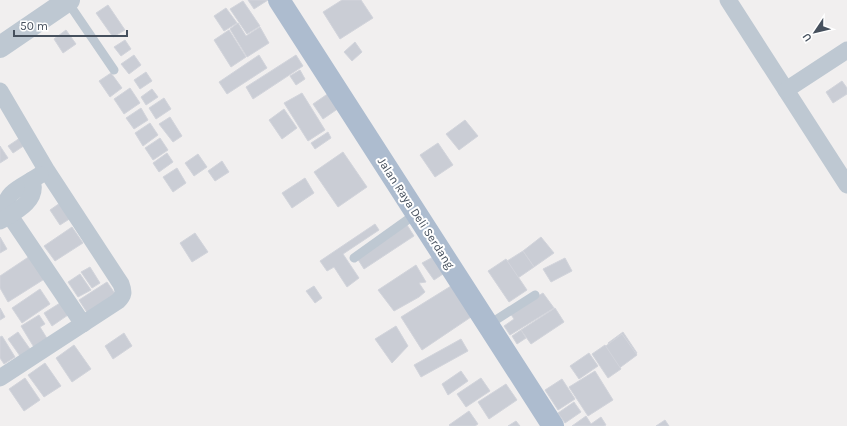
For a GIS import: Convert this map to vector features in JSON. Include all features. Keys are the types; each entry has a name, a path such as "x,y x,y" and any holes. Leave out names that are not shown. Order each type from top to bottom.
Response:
{"main road":[{"name":"Jalan Raya Deli Serdang","path":"279,0 553,426"}],"street":[{"path":"728,0 847,185"},
{"path":"0,47 68,1"},
{"path":"786,90 847,50"},
{"path":"0,91 47,171 121,284 123,290 123,296 118,301 0,378"},
{"path":"47,171 20,187 8,197 5,206 5,219 83,324"}],"lane":[{"path":"68,1 114,70"},
{"path":"354,258 417,213"},
{"path":"488,325 535,295"}],"building":[{"path":"248,0 268,0 254,9"},
{"path":"342,0 361,0 373,18 340,39 323,12"},
{"path":"243,1 260,26 247,34 230,9"},
{"path":"108,5 125,30 113,37 96,13"},
{"path":"226,8 237,23 224,31 214,16"},
{"path":"238,23 246,36 260,27 269,43 247,57 230,29"},
{"path":"66,30 76,44 63,53 54,39"},
{"path":"229,30 246,57 231,67 214,40"},
{"path":"125,40 131,49 121,56 114,47"},
{"path":"355,42 362,52 352,61 344,52"},
{"path":"134,55 141,65 129,74 121,64"},
{"path":"259,55 267,68 227,94 219,82"},
{"path":"296,55 303,66 253,99 246,87"},
{"path":"300,70 305,79 296,85 290,76"},
{"path":"146,72 152,81 140,89 134,80"},
{"path":"111,73 122,88 110,97 99,81"},
{"path":"842,81 847,88 847,94 833,103 826,92"},
{"path":"130,88 140,103 124,114 114,99"},
{"path":"152,89 158,97 146,105 141,97"},
{"path":"302,93 325,130 308,141 284,103"},
{"path":"329,93 339,108 323,119 313,104"},
{"path":"164,98 171,109 156,119 149,108"},
{"path":"141,108 148,120 134,129 126,118"},
{"path":"284,109 297,128 282,139 269,120"},
{"path":"170,117 182,136 173,142 159,124"},
{"path":"465,120 478,136 459,150 446,134"},
{"path":"150,123 158,135 143,146 135,133"},
{"path":"328,132 331,138 315,149 311,143"},
{"path":"20,138 25,145 13,153 8,146"},
{"path":"160,138 168,150 153,160 145,148"},
{"path":"438,143 453,165 435,177 420,155"},
{"path":"0,146 8,158 0,163"},
{"path":"343,152 367,187 338,207 314,172"},
{"path":"167,153 173,162 159,172 153,163"},
{"path":"198,154 207,167 194,176 185,163"},
{"path":"222,161 229,172 215,181 208,171"},
{"path":"177,168 186,183 173,192 163,177"},
{"path":"305,178 314,193 292,208 282,193"},
{"path":"60,203 71,218 60,225 50,210"},
{"path":"375,224 379,230 343,254 359,278 347,287 334,267 327,271 320,261"},
{"path":"407,225 414,236 364,269 357,258"},
{"path":"72,227 83,243 55,261 44,246"},
{"path":"195,233 208,252 192,262 180,243"},
{"path":"0,237 7,249 0,253"},
{"path":"541,237 554,253 534,267 523,251"},
{"path":"523,251 534,267 518,278 507,261"},
{"path":"30,256 46,278 8,302 0,288 0,276"},
{"path":"435,256 446,272 434,280 422,263"},
{"path":"565,258 572,271 551,282 543,269"},
{"path":"506,259 527,290 509,302 488,271"},
{"path":"416,265 426,282 419,283 425,292 394,311 378,290"},
{"path":"90,267 100,283 92,288 81,272"},
{"path":"80,274 91,290 78,297 68,282"},
{"path":"107,282 118,298 90,317 79,300"},
{"path":"314,286 322,298 315,303 306,291"},
{"path":"451,286 471,317 422,350 401,317"},
{"path":"40,289 50,304 22,323 12,308"},
{"path":"543,293 554,308 510,335 504,326 514,319 510,313"},
{"path":"60,303 68,315 52,326 44,313"},
{"path":"0,308 5,317 0,320"},
{"path":"555,308 564,322 531,344 521,330"},
{"path":"39,315 45,324 40,327 48,340 35,349 21,326"},
{"path":"396,326 408,346 392,363 375,339"},
{"path":"521,330 526,338 517,344 512,336"},
{"path":"18,332 30,349 20,356 8,339"},
{"path":"623,332 637,353 622,364 608,343"},
{"path":"124,333 132,346 113,359 105,346"},
{"path":"622,334 637,355 610,375 595,354"},
{"path":"2,336 15,357 4,364 0,358 0,337"},
{"path":"461,339 468,351 421,377 414,365"},
{"path":"74,345 91,369 72,382 56,358"},
{"path":"605,345 621,369 608,378 592,354"},
{"path":"589,353 598,366 579,379 570,366"},
{"path":"45,363 61,386 44,397 28,375"},
{"path":"461,371 468,381 448,395 442,384"},
{"path":"595,371 613,400 588,416 569,387"},
{"path":"25,378 40,400 24,411 9,389"},
{"path":"481,378 490,391 466,407 457,394"},
{"path":"562,379 575,399 558,410 545,390"},
{"path":"506,384 517,400 489,419 478,402"},
{"path":"574,402 581,412 565,423 558,413"},
{"path":"469,411 478,424 475,426 449,425"},
{"path":"586,416 591,424 601,417 606,425 572,426"},
{"path":"665,420 669,426 656,426"},
{"path":"516,421 520,426 508,426"}]}
